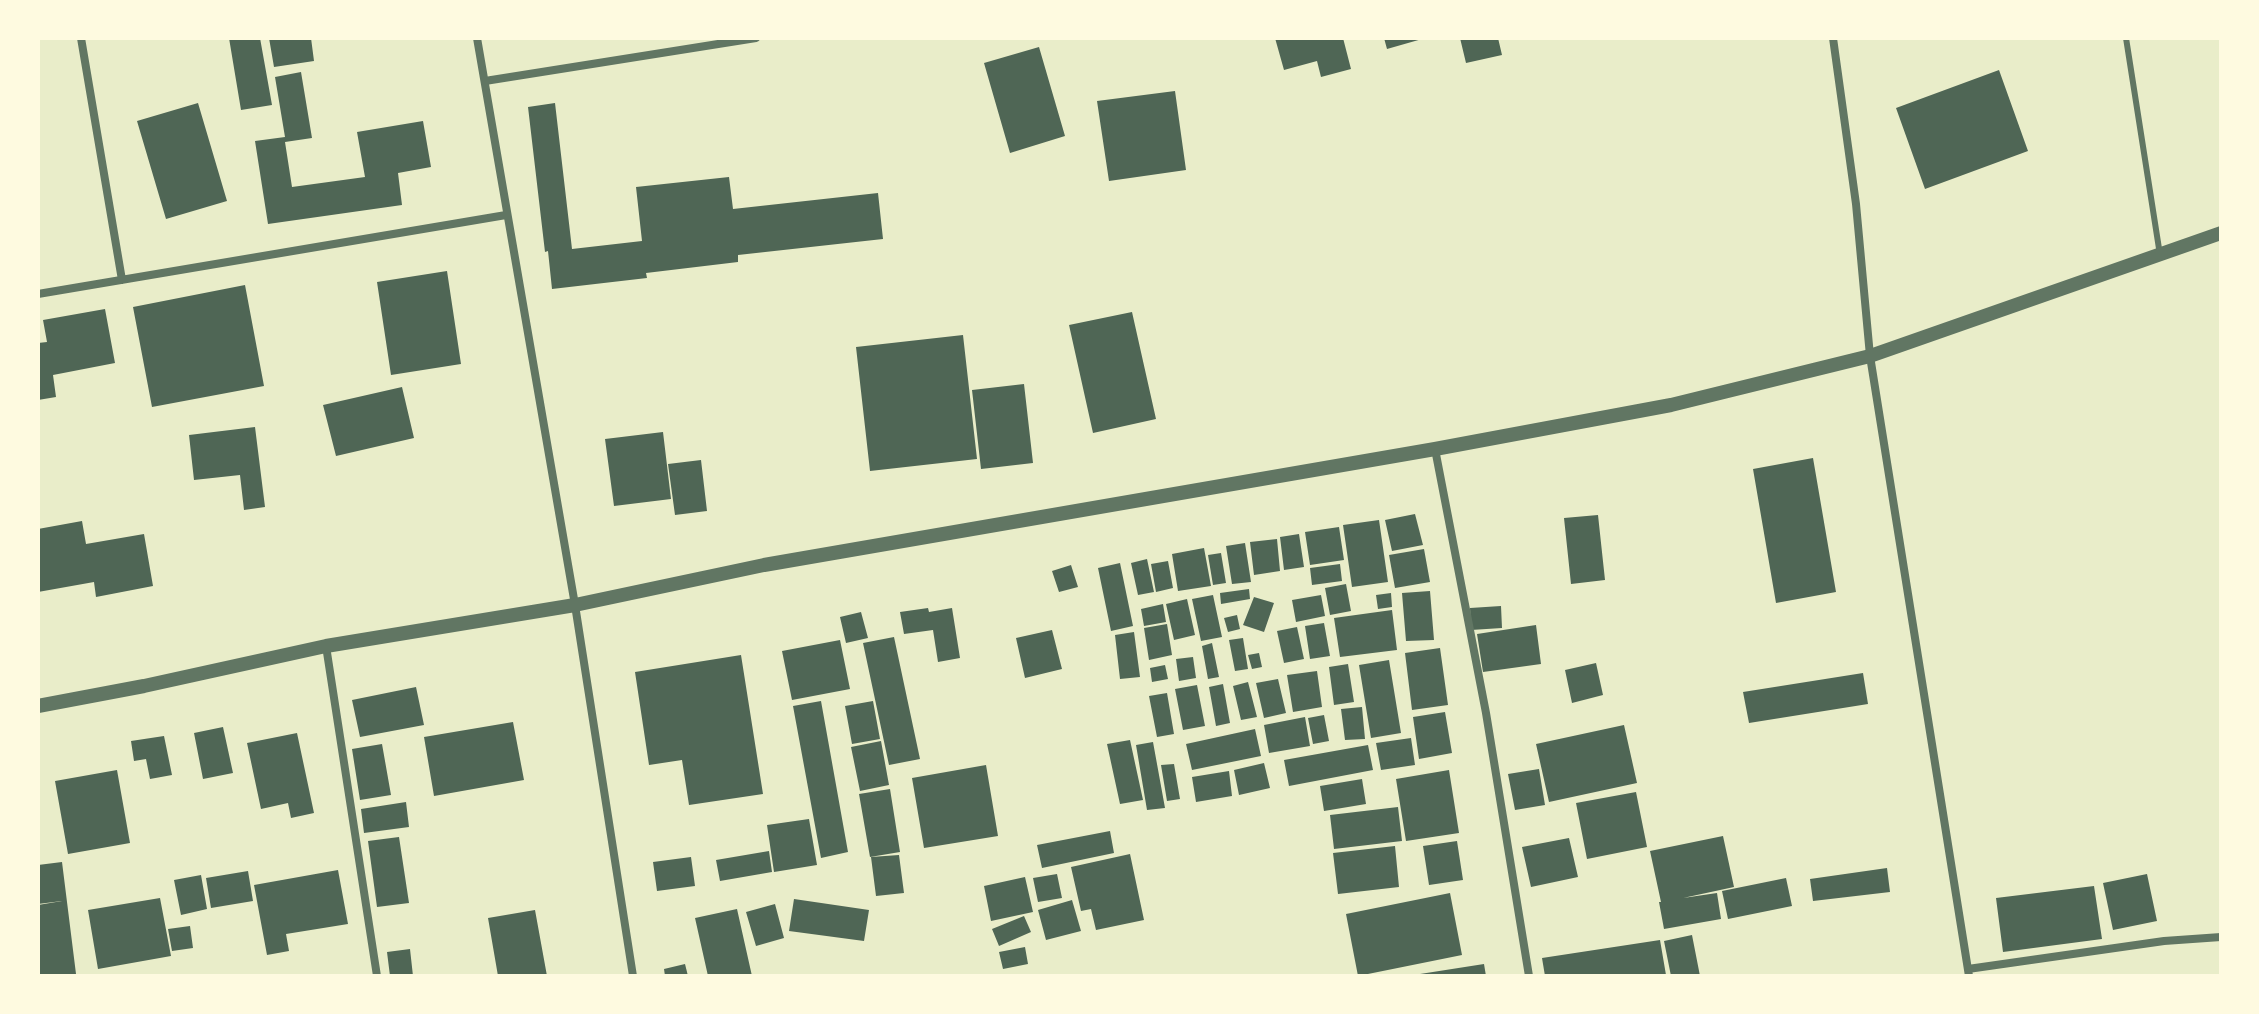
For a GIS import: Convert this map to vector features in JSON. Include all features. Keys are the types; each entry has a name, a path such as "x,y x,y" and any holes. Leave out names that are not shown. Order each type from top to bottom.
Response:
{"street":[{"path":"81,38 122,280"},
{"path":"477,38 575,605 633,976"},
{"path":"485,81 756,38"},
{"path":"1833,38 1856,204 1870,356 1968,972 2164,941 2221,937"},
{"path":"38,294 506,215"},
{"path":"38,706 326,646 575,605 780,562 1671,405 1870,356 2221,233"},
{"path":"1435,449 1486,713 1529,976"},
{"path":"326,646 377,976"}],"lane":[{"path":"2126,38 2160,255"}],"building":[{"path":"229,38 260,38 272,105 241,110"},
{"path":"269,38 311,38 314,61 274,67"},
{"path":"1275,38 1343,38 1351,69 1321,77 1317,61 1284,70"},
{"path":"1384,38 1422,38 1422,39 1387,49"},
{"path":"1460,38 1498,38 1502,55 1466,63"},
{"path":"1039,47 1065,136 1010,153 984,63"},
{"path":"1999,70 2028,151 1925,189 1896,108"},
{"path":"301,72 312,138 285,142 292,187 365,177 357,132 423,121 431,167 398,173 402,205 268,224 255,141 285,137 275,77"},
{"path":"1175,91 1186,170 1109,181 1097,101"},
{"path":"198,103 227,201 166,219 137,121"},
{"path":"555,103 572,249 642,241 636,187 729,177 733,209 878,193 883,239 738,255 738,262 646,273 647,278 552,289 528,107"},
{"path":"447,271 461,364 391,375 377,282"},
{"path":"245,285 264,386 152,407 133,307"},
{"path":"105,309 115,363 53,375 56,397 38,400 38,343 47,342 43,320"},
{"path":"1132,312 1156,419 1093,433 1069,325"},
{"path":"963,335 977,459 870,471 856,347"},
{"path":"1024,384 1033,463 981,469 972,390"},
{"path":"402,387 414,438 336,456 323,405"},
{"path":"255,427 265,507 244,510 240,475 194,480 189,435"},
{"path":"663,432 671,499 614,506 605,439"},
{"path":"1813,458 1836,592 1776,603 1753,469"},
{"path":"701,460 707,511 675,515 668,464"},
{"path":"1415,514 1423,545 1392,551 1385,520"},
{"path":"1598,515 1605,580 1571,584 1564,518"},
{"path":"1379,520 1388,582 1352,587 1343,525"},
{"path":"82,521 86,544 144,534 153,586 96,597 94,582 38,592 38,529"},
{"path":"1339,527 1344,560 1310,565 1305,532"},
{"path":"1299,534 1304,567 1284,570 1280,537"},
{"path":"1277,539 1280,571 1254,575 1250,542"},
{"path":"1245,543 1251,582 1232,584 1226,546"},
{"path":"1204,548 1211,586 1178,591 1172,554"},
{"path":"1424,549 1430,582 1395,588 1389,555"},
{"path":"1221,553 1226,583 1213,585 1208,555"},
{"path":"1147,559 1154,592 1138,595 1131,563"},
{"path":"1168,561 1173,588 1156,592 1151,564"},
{"path":"1120,563 1133,626 1111,631 1098,568"},
{"path":"1340,564 1342,581 1312,585 1310,568"},
{"path":"1071,565 1078,587 1059,592 1052,571"},
{"path":"1346,584 1351,611 1330,615 1325,588"},
{"path":"1249,589 1250,599 1221,604 1220,593"},
{"path":"1430,591 1434,640 1406,641 1402,593"},
{"path":"1391,593 1392,607 1378,609 1376,595"},
{"path":"1213,595 1222,637 1201,641 1192,599"},
{"path":"1321,595 1325,616 1296,622 1292,600"},
{"path":"1254,597 1274,603 1264,632 1243,625"},
{"path":"1187,599 1195,635 1174,640 1166,604"},
{"path":"1163,604 1166,622 1144,626 1141,609"},
{"path":"1501,606 1502,628 1471,630 1470,608"},
{"path":"928,608 929,612 952,608 960,658 938,662 933,630 904,634 900,612"},
{"path":"1392,610 1397,650 1340,657 1334,618"},
{"path":"861,612 868,638 846,643 840,617"},
{"path":"1237,615 1240,629 1228,632 1224,618"},
{"path":"1324,623 1330,656 1310,659 1305,626"},
{"path":"1167,624 1172,655 1149,660 1144,628"},
{"path":"1536,625 1541,664 1483,672 1477,634"},
{"path":"1297,627 1304,659 1284,663 1277,631"},
{"path":"1052,630 1062,669 1025,678 1016,638"},
{"path":"1134,632 1140,677 1120,679 1115,635"},
{"path":"894,637 920,759 889,765 863,643"},
{"path":"1243,638 1248,669 1235,671 1229,640"},
{"path":"840,640 850,689 792,700 782,651"},
{"path":"1212,643 1219,677 1208,679 1202,646"},
{"path":"1440,648 1448,705 1412,710 1405,653"},
{"path":"1259,653 1262,667 1252,669 1248,655"},
{"path":"741,655 763,794 689,805 682,760 649,765 635,672"},
{"path":"1193,657 1196,678 1179,681 1176,659"},
{"path":"1389,660 1401,733 1371,738 1359,665"},
{"path":"1596,663 1603,695 1572,703 1565,670"},
{"path":"1348,664 1354,702 1334,705 1329,667"},
{"path":"1165,665 1168,679 1152,682 1150,668"},
{"path":"1317,671 1322,707 1293,712 1287,675"},
{"path":"1863,673 1868,704 1749,723 1743,692"},
{"path":"1278,679 1286,713 1264,718 1256,683"},
{"path":"1248,682 1257,717 1241,720 1233,686"},
{"path":"1223,684 1230,723 1216,726 1209,687"},
{"path":"1197,685 1205,726 1183,730 1175,689"},
{"path":"416,687 424,725 360,737 352,700"},
{"path":"1167,693 1174,734 1157,737 1149,696"},
{"path":"821,701 848,852 821,858 793,706"},
{"path":"873,701 880,739 852,744 845,706"},
{"path":"1362,707 1365,739 1345,740 1341,709"},
{"path":"1445,712 1452,753 1419,759 1413,717"},
{"path":"1324,715 1329,741 1313,744 1308,718"},
{"path":"1305,717 1310,746 1269,753 1264,725"},
{"path":"513,722 524,780 434,796 424,737"},
{"path":"1624,725 1637,783 1549,802 1536,744"},
{"path":"223,727 233,773 203,779 194,733"},
{"path":"1255,729 1261,756 1192,770 1186,744"},
{"path":"297,733 314,813 291,818 288,803 261,809 247,743"},
{"path":"164,736 172,775 150,779 146,759 134,761 131,741"},
{"path":"1411,738 1415,765 1381,770 1376,743"},
{"path":"1130,740 1143,800 1120,804 1107,744"},
{"path":"881,741 889,785 860,791 851,747"},
{"path":"1153,742 1165,808 1147,810 1136,745"},
{"path":"382,744 391,795 360,800 352,749"},
{"path":"1368,745 1373,770 1289,786 1284,760"},
{"path":"1264,763 1270,788 1239,795 1234,770"},
{"path":"1174,764 1180,799 1167,801 1161,765"},
{"path":"986,765 998,836 924,848 912,778"},
{"path":"1539,769 1545,805 1515,810 1508,774"},
{"path":"117,770 130,843 68,854 55,781"},
{"path":"1449,770 1459,833 1406,841 1396,779"},
{"path":"1229,771 1232,796 1196,802 1192,777"},
{"path":"1362,779 1366,804 1324,811 1320,786"},
{"path":"890,789 900,852 870,857 859,794"},
{"path":"1636,792 1647,847 1587,859 1576,803"},
{"path":"406,802 409,827 364,833 361,809"},
{"path":"1398,807 1402,841 1334,849 1330,815"},
{"path":"809,819 817,865 774,872 767,825"},
{"path":"1110,831 1114,853 1042,868 1037,845"},
{"path":"1723,836 1734,887 1683,898 1717,893 1721,919 1664,929 1650,851"},
{"path":"399,837 409,903 377,907 368,841"},
{"path":"1569,838 1578,877 1531,887 1522,847"},
{"path":"1457,841 1463,880 1429,885 1423,846"},
{"path":"1395,846 1399,887 1338,894 1333,853"},
{"path":"769,851 772,872 720,881 716,860"},
{"path":"1130,854 1144,920 1096,930 1091,909 1081,911 1071,867"},
{"path":"899,855 904,893 876,896 871,857"},
{"path":"691,857 695,886 657,891 653,862"},
{"path":"62,862 76,974 38,976 38,905 62,901 38,904 38,865"},
{"path":"1887,868 1890,892 1813,901 1810,879"},
{"path":"338,870 348,924 286,934 289,951 267,955 254,885"},
{"path":"248,871 253,901 211,908 206,878"},
{"path":"1057,874 1062,898 1038,902 1033,878"},
{"path":"2147,874 2157,921 2113,930 2103,883"},
{"path":"201,875 207,909 181,915 174,880"},
{"path":"1025,877 1033,912 991,921 984,886"},
{"path":"1786,878 1792,906 1728,919 1722,891"},
{"path":"2094,886 2102,939 2003,952 1996,898"},
{"path":"1450,893 1462,955 1358,976 1346,914"},
{"path":"160,898 171,956 98,969 88,910"},
{"path":"794,899 869,910 864,941 789,931"},
{"path":"1072,900 1081,931 1046,940 1038,910"},
{"path":"775,904 784,938 756,946 746,912"},
{"path":"737,909 752,976 708,976 695,918"},
{"path":"535,910 547,976 498,976 488,918"},
{"path":"1024,916 1031,932 999,946 992,929"},
{"path":"190,926 193,948 172,951 168,929"},
{"path":"1692,935 1700,976 1671,976 1664,941"},
{"path":"1660,940 1666,975 1545,976 1542,958"},
{"path":"1025,947 1028,964 1003,969 999,952"},
{"path":"410,949 413,976 390,976 387,952"},
{"path":"685,964 688,976 665,976 664,969"},
{"path":"1484,964 1486,976 1420,976 1420,974"}]}
